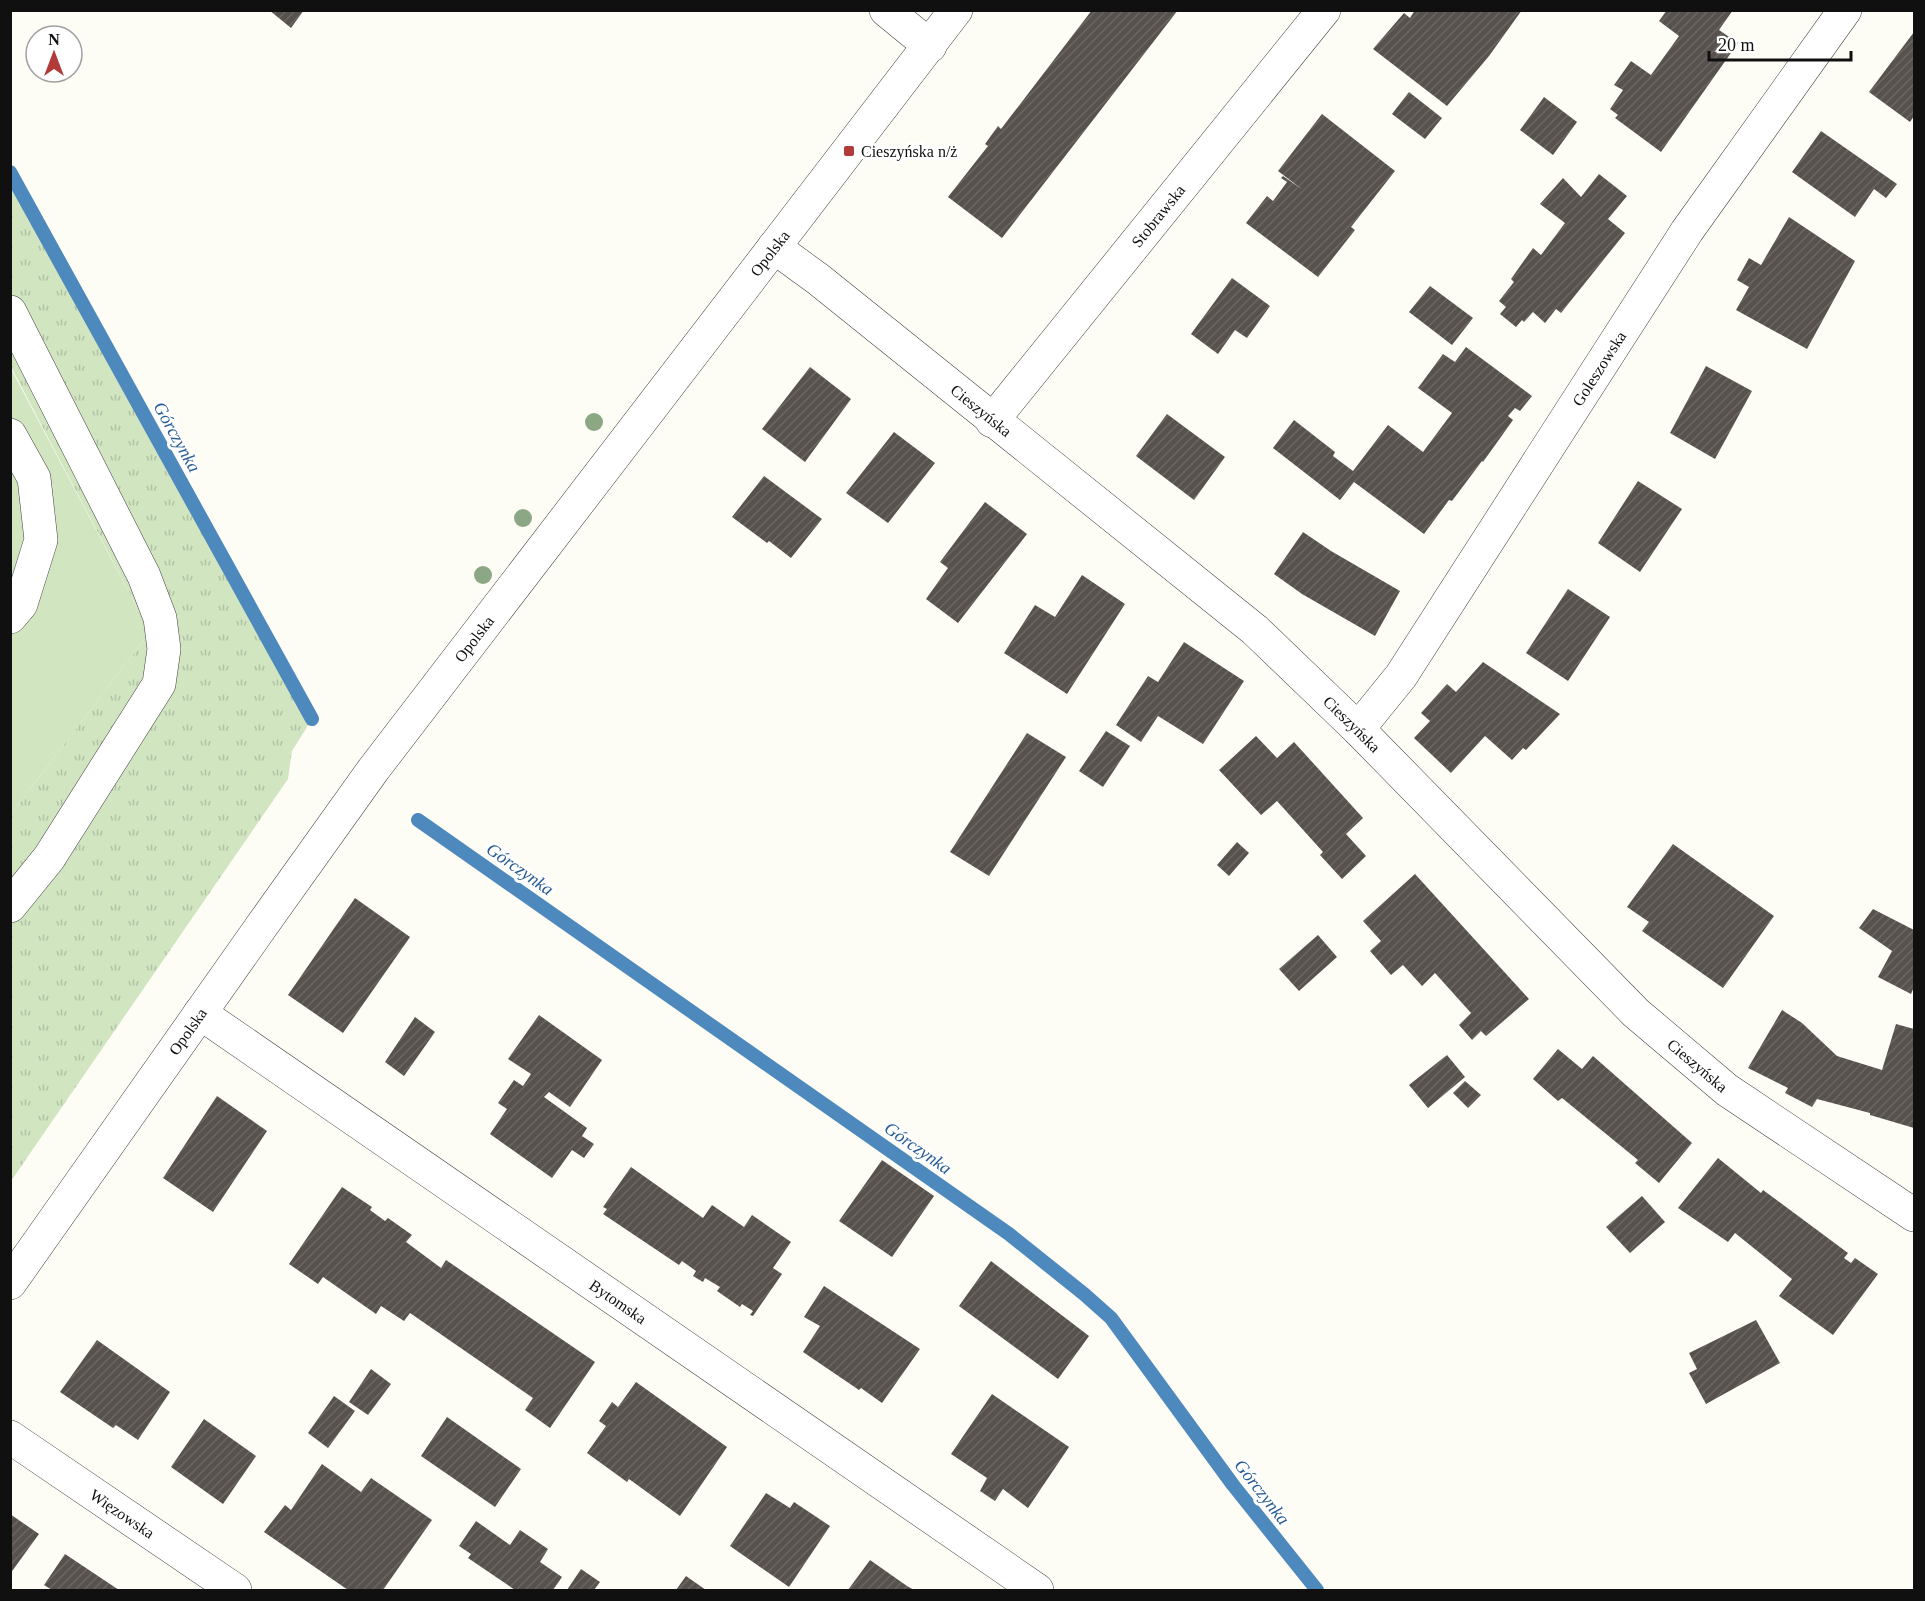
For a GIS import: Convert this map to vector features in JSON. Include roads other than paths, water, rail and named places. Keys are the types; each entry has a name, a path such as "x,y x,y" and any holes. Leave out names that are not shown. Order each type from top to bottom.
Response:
{"street":[{"path":"886,10 930,46"},
{"name":"Opolska","path":"10,1283 373,770 957,10"},
{"name":"Stobrawska","path":"992,421 1324,10"},
{"name":"Goleszowska","path":"1358,729 1401,676 1687,231 1845,10"},
{"name":"Cieszyńska","path":"774,247 818,279 1255,630 1358,729 1636,1013 1727,1090 1914,1215"},
{"path":"10,312 144,576 160,618 164,649 159,684 49,858 10,906"},
{"path":"10,435 34,478 42,540 21,604 10,618"},
{"name":"Bytomska","path":"200,1013 1037,1590"},
{"name":"Więzowska","path":"10,1437 235,1590"}],"waterway":[{"name":"Górczynka","path":"10,172 312,719"},
{"name":"Górczynka","path":"418,820 1009,1234 1084,1294 1111,1318 1233,1485 1317,1590"}],"place":[{"name":"Cieszyńska n/ż","path":"849,151"}]}
